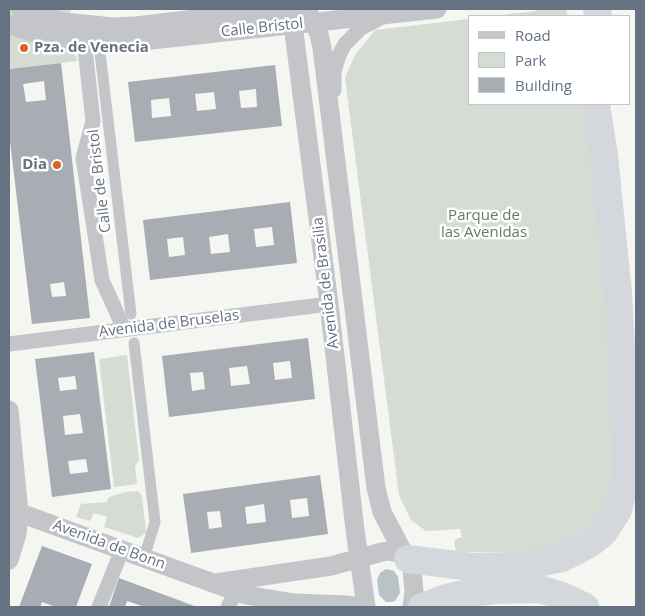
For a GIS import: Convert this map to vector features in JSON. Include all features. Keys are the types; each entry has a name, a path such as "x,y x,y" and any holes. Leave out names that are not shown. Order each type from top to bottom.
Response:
{"highway":[{"path":"406,557 471,567 528,565 562,558 592,542 604,532 618,510 626,478 625,408 618,293 604,156 596,105"},
{"path":"611,105 629,223 636,297"},
{"path":"422,607 446,598 469,593 540,589 562,596 585,607"}],"street":[{"name":"Calle Bristol","path":"20,9 64,22 113,27 279,9"},
{"name":"Calle Bristol","path":"9,24 34,33 93,43 137,42 293,14 314,23 437,9"},
{"name":"Avenida de Brasilia","path":"293,14 366,607"},
{"name":"Avenida de Brasilia","path":"331,123 334,111 334,71 339,55 345,44 361,28 386,15"},
{"name":"Avenida de Brasilia","path":"314,23 322,48 376,488 382,512 412,569 414,591 412,607"},
{"name":"Calle de Bristol","path":"93,43 131,314"},
{"path":"93,43 85,49 93,122 83,158 102,280 124,329"},
{"name":"Avenida de Bruselas","path":"9,344 329,304"},
{"path":"134,343 155,522 144,558"},
{"path":"9,410 16,534 9,560"},
{"name":"Avenida de Bonn","path":"14,511 210,582 233,600 362,607"},
{"path":"99,607 122,550"},
{"name":"Avenida de Bonn","path":"210,582 227,582 331,566 389,551 406,557"}],"green space":[{"path":"9,9 70,9 77,61 9,69"},
{"path":"537,9 566,9 568,15 500,15 537,11"},
{"name":"Parque de las Avenidas","path":"468,19 468,105 583,105 601,211 616,475 605,509 589,527 559,546 526,553 456,552 454,540 462,537 460,529 426,531 411,520 399,495 345,78 355,55 375,30"},
{"path":"127,355 139,460 135,467 137,484 114,487 99,359"},
{"path":"138,491 142,496 146,533 138,538 104,527 107,517 94,513 90,521 76,517 81,504 107,502 109,497"}],"shaded area":[{"path":"386,569 394,571 398,577 400,593 395,601 391,602 386,602 379,595 377,580 380,573"}],"building":[{"path":"61,63 90,318 32,324 9,133 9,69","holes":["44,81 46,100 26,102 23,84","64,282 66,296 52,297 50,284"]},
{"path":"275,65 282,126 135,142 128,82","holes":["256,89 257,107 241,108 239,91","214,92 216,109 197,111 195,94","169,98 171,116 152,118 151,100"]},
{"path":"290,202 297,263 150,280 143,220","holes":["272,227 274,245 256,247 254,229","228,234 230,252 211,254 209,237","183,237 185,255 169,257 167,239"]},
{"path":"308,338 315,399 169,417 162,356","holes":["290,361 292,378 275,380 273,363","247,366 250,384 231,386 229,368","203,372 205,389 192,391 190,373"]},
{"path":"94,352 111,489 52,497 35,359","holes":["75,376 77,389 60,391 58,378","80,414 83,433 65,435 63,416","86,459 88,472 70,474 68,461"]},
{"path":"320,475 328,534 191,553 183,494","holes":["307,498 309,516 292,518 290,500","264,504 266,522 247,524 245,507","220,511 222,527 209,529 207,512"]},
{"path":"42,546 92,564 76,607 56,607 42,602 40,607 19,607"},
{"path":"119,578 197,607 145,607 127,601 125,607 109,607"}],"place":[{"name":"Pza. de Venecia","path":"24,48"},
{"name":"Dia","path":"57,165"}]}
